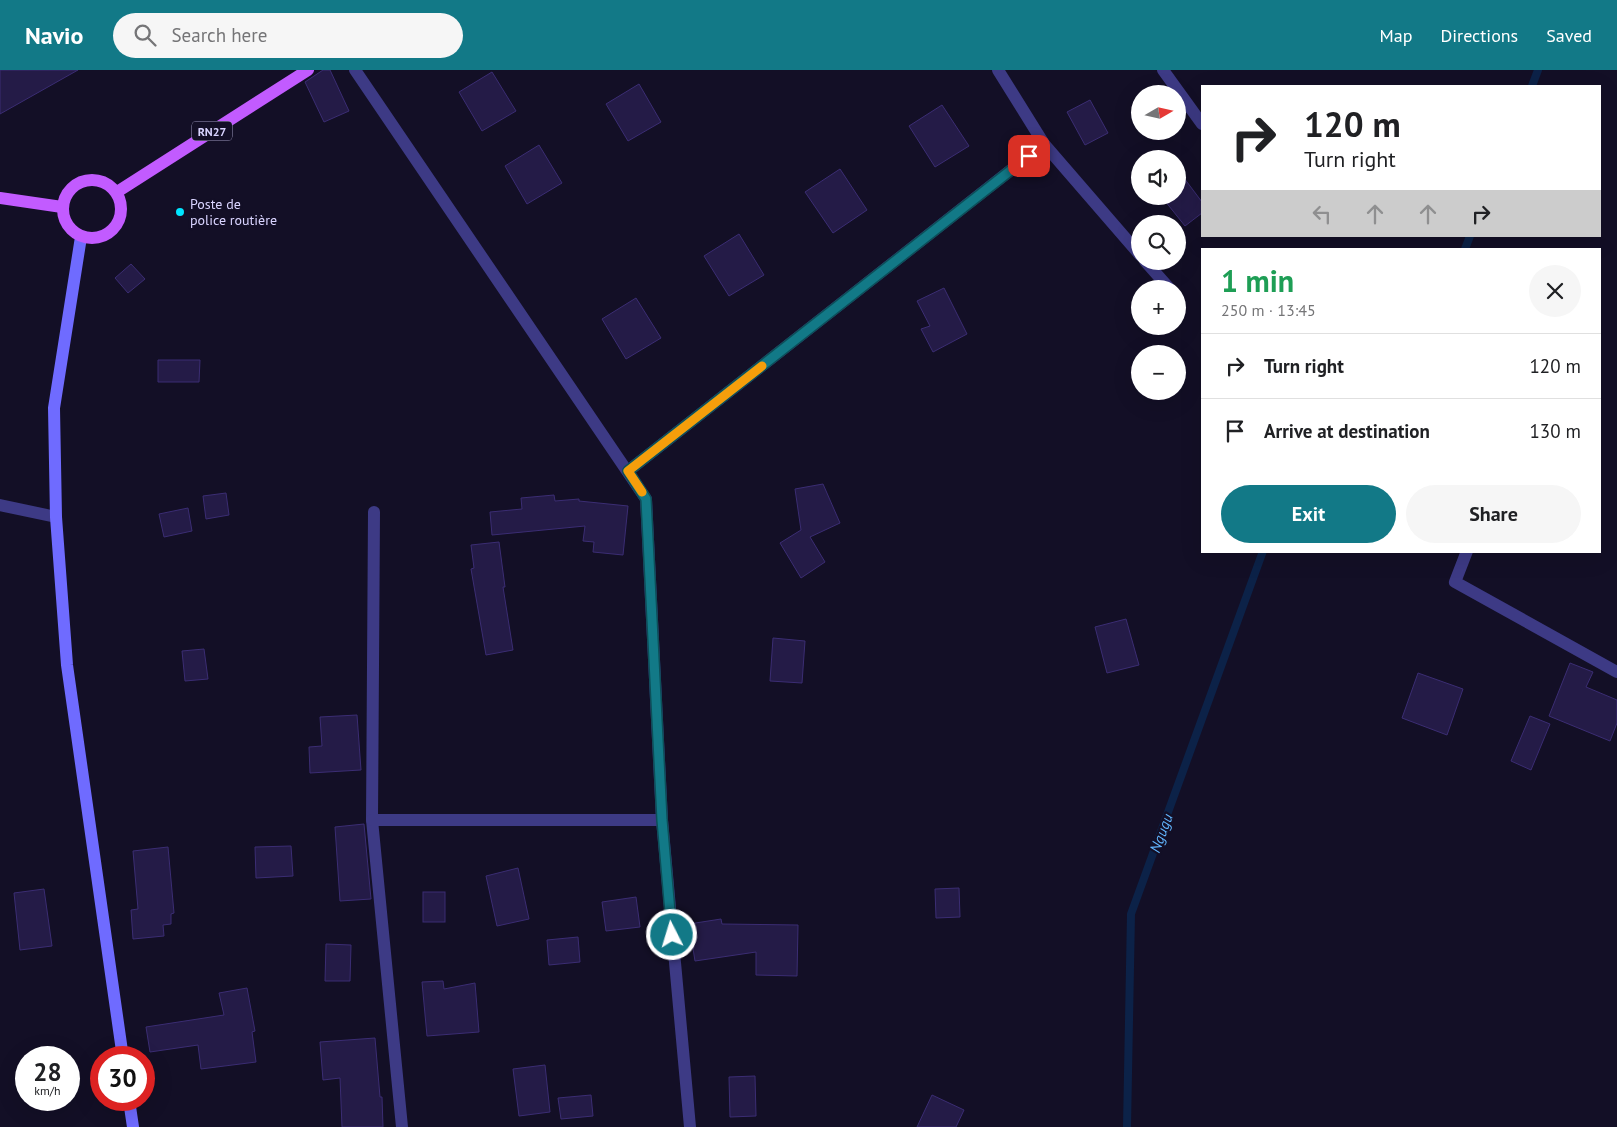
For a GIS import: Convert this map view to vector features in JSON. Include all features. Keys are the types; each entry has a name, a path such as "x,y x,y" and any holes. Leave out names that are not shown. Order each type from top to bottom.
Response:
{"main road":[{"name":"RN27","path":"117,192 308,70"},
{"path":"84,180 103,181 117,192 122,210 116,227 100,238 81,237 67,225 62,207 69,190 84,180"},
{"path":"0,198 62,207"},
{"path":"81,237 54,408 56,517 67,665 121,1046"},
{"path":"131,1111 133,1127"}],"street":[{"path":"355,70 646,499 662,820 690,1127"},
{"path":"998,70 1044,144 1131,245"},
{"path":"1163,70 1201,123"},
{"path":"628,471 1044,144"},
{"path":"1153,270 1162,280"},
{"path":"0,505 56,517"},
{"path":"374,512 372,820 402,1127"},
{"path":"1466,553 1455,582 1617,672"},
{"path":"372,820 662,820"}],"building":[{"path":"0,70 78,70 0,114"},
{"path":"323,70 330,70 349,111 324,122 305,82"},
{"path":"492,72 516,111 482,131 459,92"},
{"path":"639,84 661,122 628,141 606,104"},
{"path":"1090,100 1108,133 1085,145 1067,112"},
{"path":"942,105 969,146 935,167 909,126"},
{"path":"539,145 562,183 527,204 505,166"},
{"path":"840,169 867,210 833,233 805,192"},
{"path":"1186,181 1201,201 1201,214 1186,225 1186,215 1176,215 1168,205 1186,205"},
{"path":"739,234 764,275 729,296 704,256"},
{"path":"131,264 145,279 128,293 115,278"},
{"path":"944,288 967,334 933,352 921,329 930,326 917,301"},
{"path":"636,298 661,338 626,359 602,319"},
{"path":"158,360 200,360 199,382 158,382"},
{"path":"823,484 840,523 810,537 825,562 801,578 780,543 801,530 795,489"},
{"path":"226,493 229,515 206,519 203,496"},
{"path":"554,495 555,501 579,499 579,501 628,506 623,555 593,552 594,542 583,541 585,526 492,535 490,512 522,509 521,498"},
{"path":"188,508 192,531 164,537 159,514"},
{"path":"499,542 505,587 503,587 513,650 486,655 471,569 474,568 471,545"},
{"path":"1126,619 1139,665 1107,673 1095,627"},
{"path":"773,638 805,641 802,683 770,681"},
{"path":"204,649 208,679 185,681 182,651"},
{"path":"1570,663 1593,672 1586,687 1617,700 1617,723 1610,741 1549,716"},
{"path":"1418,673 1463,689 1447,735 1402,718"},
{"path":"357,715 361,770 310,773 309,747 322,746 320,717"},
{"path":"1530,716 1550,724 1531,770 1511,761"},
{"path":"364,824 371,899 340,901 335,827"},
{"path":"291,846 293,876 256,878 255,847"},
{"path":"168,847 174,913 171,914 171,924 163,925 164,936 133,939 131,910 138,909 133,851"},
{"path":"518,868 529,919 497,926 486,876"},
{"path":"959,888 960,917 936,918 935,889"},
{"path":"44,889 52,946 20,950 14,893"},
{"path":"423,892 445,892 445,922 423,922"},
{"path":"636,897 640,927 606,931 602,902"},
{"path":"721,919 722,924 798,925 797,976 756,975 756,952 695,961 689,924"},
{"path":"578,937 580,962 549,965 547,940"},
{"path":"326,944 351,945 350,981 325,981"},
{"path":"443,981 444,989 475,983 479,1032 427,1036 422,982"},
{"path":"247,988 255,1031 252,1032 256,1062 201,1069 198,1045 155,1051 155,1046 149,1046 146,1027 224,1015 219,993"},
{"path":"375,1038 380,1097 382,1097 383,1127 342,1127 340,1078 323,1080 320,1042"},
{"path":"545,1065 550,1112 519,1116 513,1069"},
{"path":"755,1076 756,1116 730,1117 729,1077"},
{"path":"591,1095 593,1116 561,1119 558,1098"},
{"path":"932,1095 964,1110 956,1127 917,1127"}],"waterway":[{"name":"Ngugu","path":"1532,85 1538,70"},
{"name":"Ngugu","path":"1465,248 1470,237"},
{"name":"Ngugu","path":"1127,1127 1131,914 1262,553"}],"slow traffic":[{"path":"642,492 628,471 762,366"}],"place":[{"name":"Poste de police routière","path":"180,212"}],"route":[{"path":"672,935 662,820 646,499 628,471 1029,156"}]}
